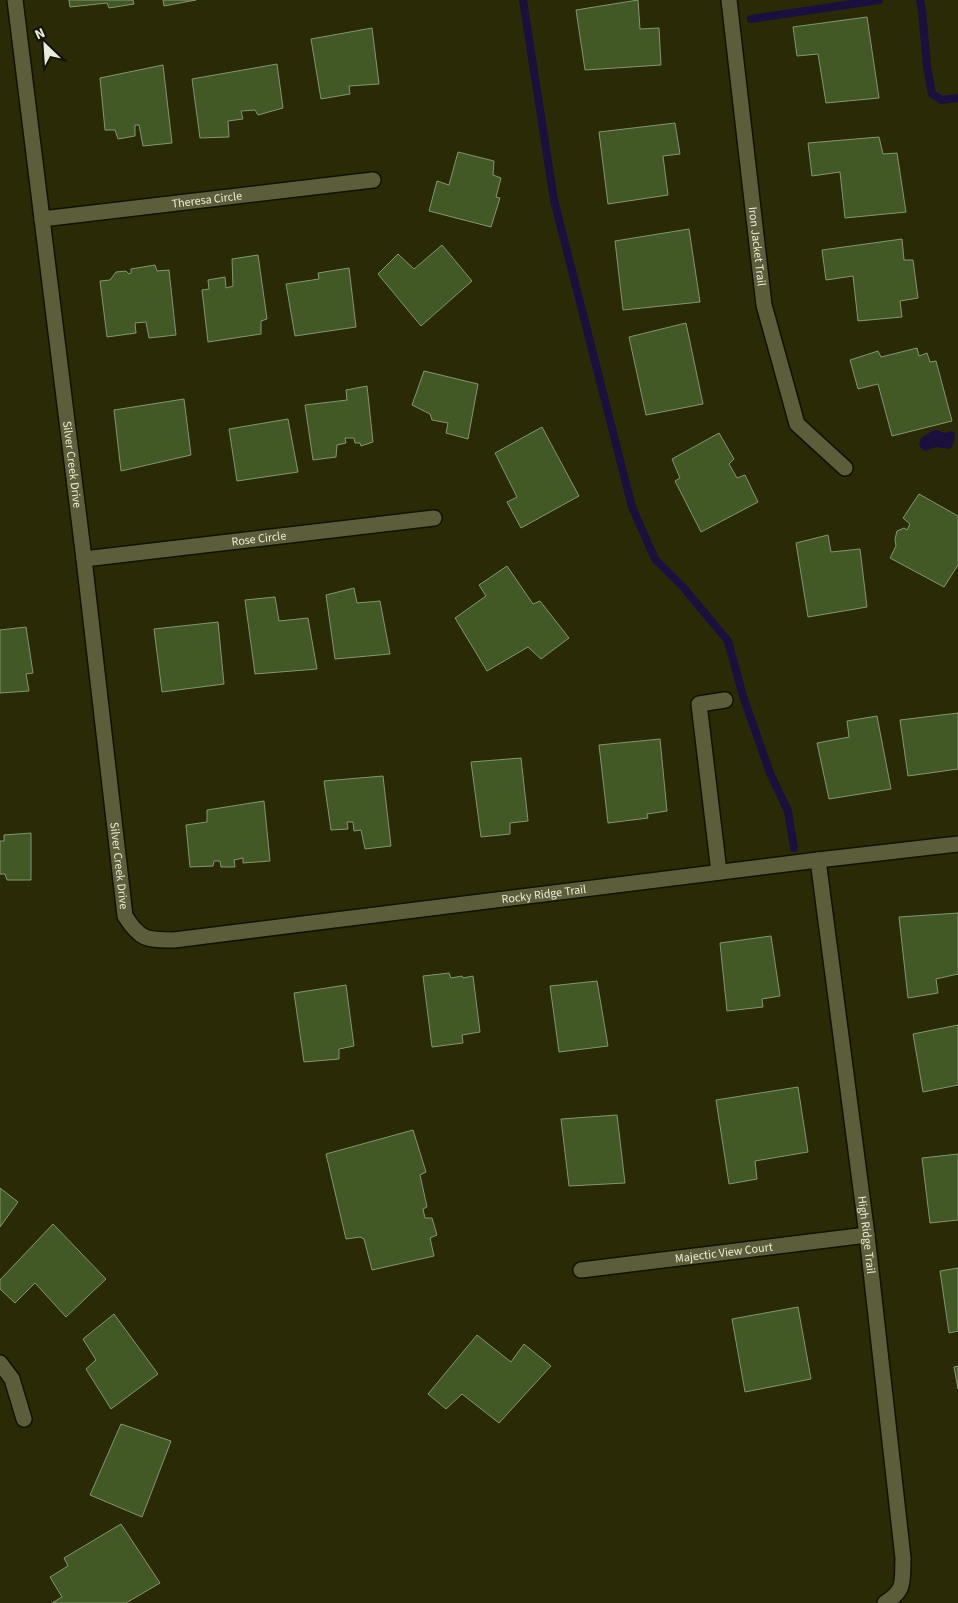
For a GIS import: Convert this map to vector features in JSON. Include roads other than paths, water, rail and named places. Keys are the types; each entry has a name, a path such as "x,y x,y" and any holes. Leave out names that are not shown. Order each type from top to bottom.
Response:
{"street":[{"name":"Silver Creek Drive","path":"15,0 84,560 125,916 132,928"},
{"name":"Iron Jacket Trail","path":"728,0 764,305 796,424 845,468"},
{"name":"Theresa Circle","path":"42,219 373,180"},
{"name":"Rose Circle","path":"84,560 434,518"},
{"path":"719,872 699,704 725,700"},
{"name":"Rocky Ridge Trail","path":"132,928 142,936 152,940 174,940 958,844"},
{"name":"High Ridge Trail","path":"818,860 866,1235 903,1558 902,1587 894,1597 884,1603"},
{"name":"Majectic View Court","path":"581,1270 866,1235"},
{"path":"0,1363 12,1379 24,1418"}],"waterway":[{"path":"523,0 554,200 632,507 655,559 683,587 728,641 743,696 770,773 788,811 794,848"},
{"path":"751,19 879,0"},
{"path":"920,0 932,94 942,100 958,98"}]}
